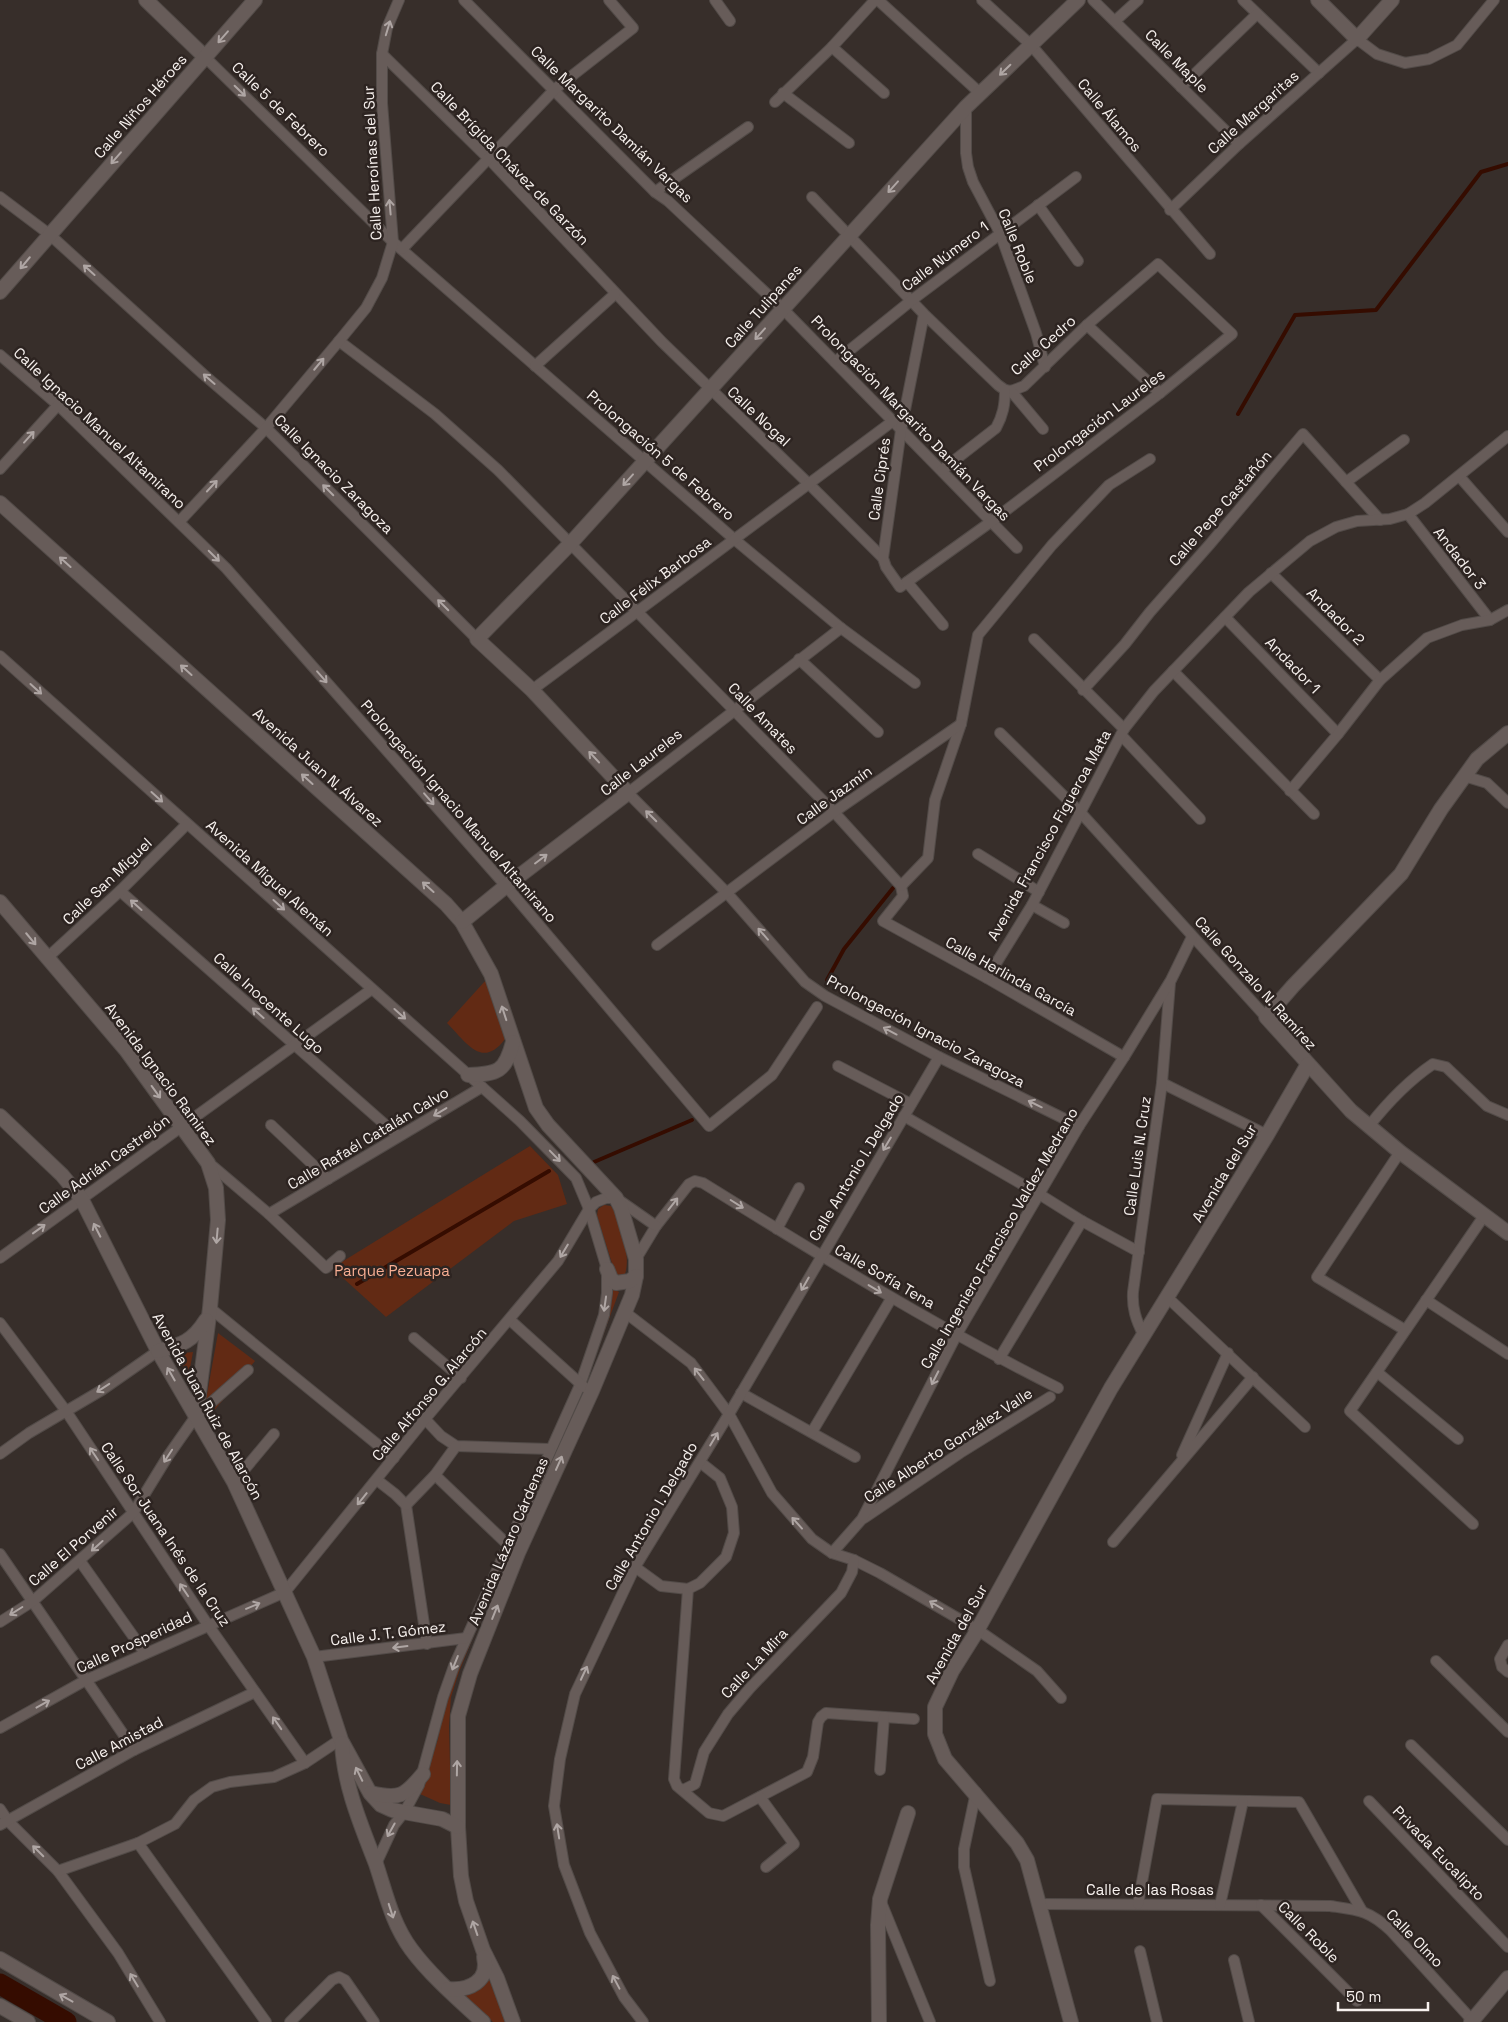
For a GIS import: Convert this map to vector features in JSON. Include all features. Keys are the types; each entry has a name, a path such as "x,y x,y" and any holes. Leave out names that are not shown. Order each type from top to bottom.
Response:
{"street":[{"name":"Calle 5 de Febrero","path":"146,0 393,242"},
{"name":"Calle Niños Héroes","path":"0,292 256,0"},
{"name":"Calle Heroínas del Sur","path":"179,522 266,428 339,341 366,308 382,278 393,242 382,103 382,54 387,28 399,0"},
{"name":"Calle Margarito Damián Vargas","path":"464,0 555,89 655,192 783,309"},
{"path":"402,250 555,89 633,28 609,0"},
{"path":"715,0 730,21"},
{"path":"775,102 877,0 980,93"},
{"name":"Calle Álamos","path":"982,0 1031,45 1170,210 1210,254"},
{"name":"Calle Tulipanes","path":"477,639 570,544 966,106 1078,0"},
{"name":"Calle Maple","path":"1093,0 1239,144"},
{"path":"1115,21 1138,0"},
{"path":"1243,0 1318,73"},
{"path":"1318,0 1357,39 1377,54 1406,63 1428,59 1457,45 1494,0"},
{"path":"1357,39 1392,0"},
{"path":"1181,87 1257,14"},
{"name":"Calle Margaritas","path":"1170,210 1239,144 1357,39"},
{"path":"832,47 884,93"},
{"name":"Calle Brígida Chávez de Garzón","path":"382,54 489,159 615,294"},
{"path":"783,93 849,144"},
{"name":"Calle Roble","path":"966,106 966,153 968,167 973,182 1000,233 1036,333 1045,366"},
{"path":"655,192 748,127"},
{"name":"Calle Número 1","path":"835,362 912,300 1076,177"},
{"name":"Calle Ignacio Zaragoza","path":"0,197 49,234 203,374 266,428 477,639 532,690 628,793"},
{"path":"812,197 924,314 998,385 1008,391 1043,429"},
{"path":"1038,205 1078,260"},
{"name":"Prolongación 5 de Febrero","path":"393,242 734,539 841,628 915,683"},
{"name":"Calle Cedro","path":"942,470 996,428 1002,418 1008,391 1024,386 1087,325 1158,264"},
{"name":"Prolongación Laureles","path":"903,584 992,521 1160,393 1232,334 1158,264"},
{"path":"535,366 615,294"},
{"name":"Calle Nogal","path":"615,294 710,390 809,484 883,558"},
{"name":"Prolongación Margarito Damián Vargas","path":"783,309 1017,548"},
{"name":"Calle Ciprés","path":"883,558 902,430 924,314"},
{"path":"1087,325 1160,393"},
{"name":"Calle Amates","path":"339,341 435,414 498,470 834,812 901,886"},
{"name":"Calle Ignacio Manuel Altamirano","path":"0,355 58,405 179,522"},
{"path":"0,469 58,405"},
{"name":"Calle Félix Barbosa","path":"532,690 893,420"},
{"name":"Calle Pepe Castañón","path":"1083,690 1125,644 1150,612 1303,434 1380,520"},
{"path":"1200,819 1122,732 1154,691 1249,592 1310,541 1336,527 1357,521 1380,520 1408,514 1426,503 1508,436"},
{"path":"1346,482 1404,440"},
{"path":"901,886 928,858 935,800 961,724 978,635 1052,545 1109,485 1150,459"},
{"path":"1459,476 1508,532"},
{"name":"Avenida Juan N. Álvarez","path":"0,503 439,897 462,922 491,974 536,1108"},
{"name":"Andador 3","path":"1408,514 1490,620"},
{"name":"Prolongación Ignacio Manuel Altamirano","path":"179,522 226,568 506,886 708,1126 772,1075 818,1007"},
{"path":"883,558 886,567 943,625"},
{"name":"Andador 2","path":"1271,573 1380,680"},
{"path":"1290,791 1380,680 1427,638 1462,625 1490,620 1508,610"},
{"name":"Andador 1","path":"1225,617 1338,734"},
{"name":"Calle Laureles","path":"462,922 841,628"},
{"path":"1034,639 1083,690"},
{"path":"800,659 878,732"},
{"name":"Avenida Miguel Alemán","path":"2,661 188,824 520,1121"},
{"path":"1173,671 1314,814"},
{"name":"Avenida Francisco Figueroa Mata","path":"987,978 1032,905 1122,732 1083,690"},
{"name":"Calle Jazmín","path":"657,945 834,812 961,724"},
{"name":"Calle Gonzalo N. Ramírez","path":"1000,732 1081,814 1351,1111 1400,1152 1508,1233"},
{"path":"1266,1017 1293,986 1401,874 1441,809 1464,776 1477,759 1508,733"},
{"path":"1464,776 1487,783 1507,801"},
{"name":"Prolongación Ignacio Zaragoza","path":"628,793 727,893 805,982 825,996 939,1057 1079,1126"},
{"name":"Calle San Miguel","path":"47,958 188,824"},
{"path":"978,854 1039,892"},
{"name":"Calle Herlinda García","path":"901,886 903,896 883,921 1124,1057"},
{"name":"Calle Inocente Lugo","path":"120,890 398,1136"},
{"name":"Avenida Ignacio Ramirez","path":"0,902 126,1050 208,1163 216,1188 218,1220 196,1416"},
{"path":"1032,905 1064,923"},
{"name":"Calle Ingeniero Francisco Valdez Medrano","path":"832,1553 862,1519 957,1334 1079,1126 1171,980 1192,937"},
{"name":"Calle Luis N. Cruz","path":"1143,1334 1132,1304 1162,1083 1171,980"},
{"name":"Calle Adrián Castrejón","path":"0,1258 372,989"},
{"path":"468,1075 489,1074 502,1069 509,1057 513,1042"},
{"name":"Calle Antonio I. Delgado","path":"643,2022 624,1997 590,1933 564,1864 554,1806 560,1759 575,1694 635,1567 729,1414 939,1057"},
{"name":"Avenida del Sur","path":"1072,2022 1027,1860 1017,1843 976,1792 945,1759 934,1734 935,1707 952,1671 978,1630 1143,1334 1308,1064"},
{"path":"1369,1126 1386,1104 1433,1064 1446,1067 1487,1106 1508,1115"},
{"path":"838,1066 911,1104"},
{"path":"1162,1083 1266,1135"},
{"name":"Calle Rafaél Catalán Calvo","path":"269,1214 482,1087"},
{"name":"Avenida Lázaro Cárdenas","path":"376,1864 394,1825 405,1811 419,1785 443,1697 466,1638 507,1544 550,1449 626,1314 632,1295 636,1276 636,1259 621,1208 616,1198 548,1125 536,1108"},
{"name":"Avenida Juan Ruiz de Alarcón","path":"0,1116 62,1175 81,1198 158,1351 234,1482 314,1657 341,1739"},
{"path":"904,1116 1039,1194 1082,1222 1138,1252"},
{"name":"Avenida Lázaro Cárdenas","path":"513,2022 497,1978 483,1950 466,1901 461,1876 458,1827 458,1716 470,1674 586,1388 604,1315 607,1293 607,1269 589,1209 576,1178 520,1121"},
{"path":"271,1125 328,1179"},
{"path":"1400,1152 1318,1277 1405,1330"},
{"path":"208,1163 269,1214 326,1268 340,1256"},
{"name":"Calle Sofía Tena","path":"656,1226 689,1184 694,1181 703,1183 891,1299 999,1359 1058,1388"},
{"path":"777,1229 799,1188"},
{"path":"589,1209 596,1202 606,1198 616,1198 656,1226 636,1259"},
{"name":"Calle Alfonso G. Alarcón","path":"285,1592 425,1419 558,1261 589,1209"},
{"path":"1473,1524 1350,1410 1484,1216"},
{"path":"999,1359 1082,1222"},
{"path":"607,1269 611,1279 616,1283 630,1281 636,1276"},
{"path":"1167,1297 1305,1427"},
{"path":"812,1432 891,1299"},
{"path":"1426,1300 1508,1354"},
{"path":"0,1454 29,1433 102,1390 158,1351 175,1347 190,1340 198,1333 209,1313 394,1458"},
{"path":"626,1314 691,1364 729,1414 772,1493 812,1540 832,1553 854,1560 880,1573 978,1630 1037,1671 1061,1698"},
{"path":"510,1320 586,1388"},
{"name":"Calle Sor Juana Inés de la Cruz","path":"0,1324 66,1411 208,1625 305,1763"},
{"path":"414,1338 460,1378"},
{"path":"1176,1466 1228,1354"},
{"name":"Calle El Porvenir","path":"0,1622 33,1601 134,1513 168,1456 196,1416 248,1370"},
{"path":"1377,1372 1458,1439"},
{"path":"1113,1542 1253,1377"},
{"path":"741,1393 855,1457"},
{"name":"Calle Alberto González Valle","path":"862,1519 960,1453 1050,1397"},
{"path":"425,1419 441,1436 456,1446 550,1449"},
{"path":"234,1482 274,1434"},
{"path":"406,1505 435,1475 456,1446"},
{"path":"635,1567 661,1586 688,1589 700,1583 726,1557 734,1533 732,1507 720,1478 700,1462"},
{"path":"435,1475 507,1544"},
{"path":"377,1480 396,1494 406,1505 427,1644"},
{"path":"0,1554 134,1750"},
{"name":"Calle La Mira","path":"683,1790 695,1784 704,1752 728,1714 750,1688 842,1592 852,1572 854,1560"},
{"path":"80,1561 145,1653"},
{"path":"688,1589 674,1779 677,1786 709,1813 723,1816 807,1772 814,1757 818,1722 820,1717 826,1713 914,1719"},
{"name":"Calle Prosperidad","path":"0,1728 86,1680 285,1592"},
{"name":"Calle J. T. Gómez","path":"314,1657 466,1638"},
{"path":"1508,1644 1500,1659 1502,1667 1508,1672"},
{"path":"1436,1661 1508,1732"},
{"name":"Calle Amistad","path":"4,1823 134,1750 255,1692"},
{"path":"880,1770 884,1717"},
{"path":"341,1739 370,1793 381,1805 392,1810 442,1819 458,1827"},
{"path":"58,1871 138,1843 175,1824 194,1800 212,1787 230,1782 274,1776 305,1763 341,1739"},
{"path":"341,1739 343,1766 363,1832 397,1927 412,1950 448,1989 483,2022"},
{"path":"1411,1745 1508,1840"},
{"path":"370,1793 388,1797 400,1795 410,1790 423,1774"},
{"path":"976,1792 964,1849 964,1867 990,1981"},
{"path":"760,1797 794,1844 766,1867"},
{"path":"1138,1904 1157,1799 1299,1802 1362,1911"},
{"path":"1220,1905 1242,1801"},
{"name":"Privada Eucalipto","path":"1369,1801 1508,1947"},
{"path":"0,1809 4,1823 58,1871 118,1953 160,2022"},
{"path":"879,2022 878,1925 880,1899 908,1813"},
{"path":"138,1843 266,2022"},
{"path":"880,1899 930,2022"},
{"name":"Calle de las Rosas","path":"1038,1904 1261,1905"},
{"name":"Calle Roble","path":"1261,1905 1357,2001"},
{"name":"Calle Olmo","path":"1261,1905 1330,1906 1362,1911 1378,1919 1472,2021"},
{"path":"448,1989 464,1988 478,1980 484,1973 486,1965 483,1950"},
{"path":"1140,1951 1157,2022"},
{"path":"0,1959 108,2022"},
{"path":"1234,1960 1250,2022"},
{"path":"290,2022 332,1980 339,1977 345,1980 374,2022"},
{"path":"1472,2021 1508,1978"},
{"path":"0,2006 28,2022"}],"green space":[{"path":"486,980 503,1025 505,1039 497,1048 482,1053 468,1045 447,1023"},
{"name":"Parque Pezuapa","path":"530,1146 558,1175 567,1204 514,1221 386,1317 332,1268"},
{"path":"604,1205 611,1206 615,1212 625,1242 627,1264 622,1279 616,1276 597,1216 598,1209"},
{"path":"612,1288 619,1292 596,1354"},
{"path":"218,1333 255,1361 213,1412 205,1405"},
{"path":"193,1352 188,1379 174,1354"},
{"path":"512,1541 459,1672 451,1697 449,1726 451,1805 440,1803 420,1794 438,1739 442,1709 459,1659"},
{"path":"488,1976 506,2022 493,2022 463,1994"}],"waterway":[{"path":"1238,414 1295,315 1376,310 1481,172 1508,164"},
{"path":"827,980 844,949 893,888"},
{"path":"594,1162 692,1120"},
{"path":"357,1284 549,1171"},
{"path":"0,1984 66,2022"}]}
